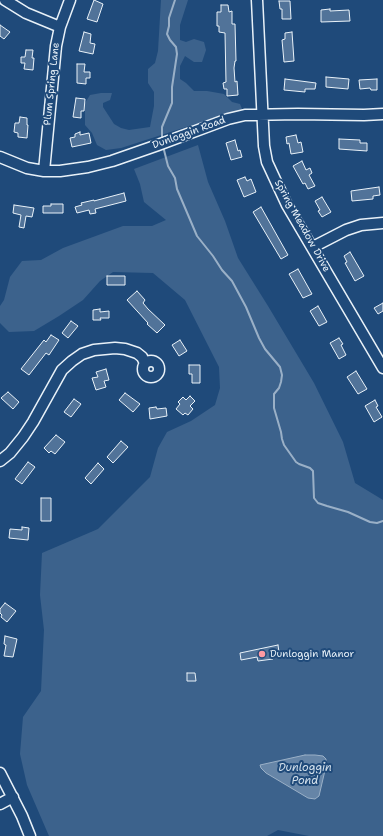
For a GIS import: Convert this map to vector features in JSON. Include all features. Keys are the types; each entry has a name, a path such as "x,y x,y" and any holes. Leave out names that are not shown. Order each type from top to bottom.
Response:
{"street":[{"path":"5,0 30,15 60,27"},
{"name":"Plum Spring Lane","path":"44,171 56,46 60,27 70,0"},
{"name":"Spring Meadow Drive","path":"257,0 264,146 268,162 287,205 383,368"},
{"name":"Dunloggin Road","path":"0,157 28,168 44,171 60,171 88,167 112,161 228,119 245,115 383,114"},
{"path":"313,247 346,230 361,225 383,223"},
{"path":"0,461 23,437 62,370 82,354 94,350 115,348 125,349 137,353 142,357 145,363"},
{"path":"0,773 13,797 30,836"},
{"path":"0,804 13,797"}],"shaded area":[{"path":"161,0 188,0 180,25 180,40 186,42 194,39 204,42 206,50 202,62 194,62 185,56 180,66 180,79 194,91 207,91 224,94 232,102 240,104 242,109 121,148 106,150 97,145 92,133 85,125 85,103 90,95 112,93 110,100 103,103 103,107 114,124 129,130 150,127 154,106 154,92 148,83 148,69 155,63 158,51"},
{"path":"198,145 208,182 225,221 238,258 314,383 343,442 355,483 383,500 383,836 309,836 278,830 267,836 49,836 27,785 20,754 23,717 41,691 44,630 40,595 42,553 98,529 150,477 158,448 167,432 191,421 215,405 220,388 219,367 185,300 153,273 113,272 100,281 83,300 34,331 9,332 0,323 0,306 4,300 10,277 22,261 41,260 63,248 123,226 152,226 166,220 144,202 140,184 134,169"}],"water":[{"name":"Dunloggin Pond","path":"305,755 323,756 326,759 326,766 319,796 315,799 308,798 266,773 260,765"}],"building":[{"path":"94,0 103,4 97,22 87,19"},
{"path":"279,1 290,1 291,19 282,19 282,9 280,9"},
{"path":"221,5 228,5 229,12 232,11 232,24 235,24 236,61 234,68 238,95 227,96 227,89 224,89 223,83 226,82 225,33 219,32 219,26 217,26 217,12 221,12"},
{"path":"330,9 330,11 349,10 350,21 321,22 321,10"},
{"path":"0,25 10,32 4,39 0,36"},
{"path":"84,32 91,34 90,43 95,44 93,54 79,51"},
{"path":"292,32 294,61 284,62 282,40 285,39 285,33"},
{"path":"26,50 33,50 33,70 24,69 25,63 21,63 21,57 25,57"},
{"path":"77,64 85,64 84,72 90,72 90,78 86,78 86,84 77,83"},
{"path":"326,77 349,79 348,89 326,87"},
{"path":"285,79 316,83 315,89 305,89 305,92 284,90"},
{"path":"377,79 377,90 371,90 370,88 360,89 359,80"},
{"path":"76,98 85,99 84,111 81,111 81,118 73,117"},
{"path":"20,117 27,118 27,138 18,137 18,133 14,132 15,123 19,123"},
{"path":"80,132 80,135 89,133 91,143 72,147 70,138 75,137 75,134"},
{"path":"296,135 298,143 301,142 303,152 291,154 286,137"},
{"path":"339,139 360,140 360,143 367,143 367,151 339,149"},
{"path":"235,140 238,151 240,150 242,157 231,160 226,143"},
{"path":"302,161 306,170 310,168 312,173 309,175 315,186 308,189 305,183 303,184 293,166"},
{"path":"245,177 247,181 251,179 256,192 244,197 237,180"},
{"path":"379,187 380,195 373,196 373,199 352,201 351,191"},
{"path":"124,193 126,201 95,209 96,213 90,214 89,210 77,213 75,207 82,205 81,203"},
{"path":"322,197 331,212 322,217 318,211 320,210 315,201"},
{"path":"51,204 63,204 63,213 43,213 43,206 51,206"},
{"path":"14,205 34,208 32,217 26,216 24,228 19,227 21,215 13,213"},
{"path":"261,207 288,255 281,259 253,212"},
{"path":"350,252 364,276 355,281 345,263 347,262 344,256"},
{"path":"298,269 312,294 303,298 289,274"},
{"path":"107,276 125,276 125,285 107,285"},
{"path":"137,291 145,300 143,303 165,325 157,333 147,324 148,323 127,300"},
{"path":"383,303 383,311 378,314 374,308"},
{"path":"318,306 327,322 319,326 310,311"},
{"path":"100,309 100,312 109,311 109,318 93,320 93,310"},
{"path":"71,321 78,326 68,338 62,333"},
{"path":"51,335 59,340 49,355 46,353 29,375 21,369 44,340 46,342"},
{"path":"339,338 343,344 341,345 346,355 339,359 330,343"},
{"path":"180,340 187,351 179,356 172,345"},
{"path":"189,365 200,365 200,383 192,383 192,374 189,374"},
{"path":"106,369 109,380 104,381 106,387 96,390 92,378 98,377 96,372"},
{"path":"356,371 367,389 358,394 347,377"},
{"path":"8,392 19,402 13,409 1,398"},
{"path":"125,393 140,404 133,412 119,400"},
{"path":"190,396 195,401 190,406 193,409 188,415 185,413 183,415 176,409 180,404 178,402 183,397 186,400"},
{"path":"74,399 81,404 71,417 64,412"},
{"path":"375,400 378,406 376,407 382,417 374,422 365,406"},
{"path":"156,407 157,409 166,408 167,416 150,419 149,408"},
{"path":"56,435 65,442 55,454 51,451 49,453 44,448"},
{"path":"121,441 128,447 113,463 107,457"},
{"path":"28,462 35,467 22,484 15,479"},
{"path":"98,463 104,469 91,484 85,478"},
{"path":"41,498 51,498 51,521 41,521"},
{"path":"22,527 29,528 28,540 9,538 10,529 22,530"},
{"path":"5,603 16,611 7,622 1,617 2,615 0,613 0,609"},
{"path":"5,636 17,639 13,657 4,656 6,645 4,644"},
{"path":"278,645 279,652 272,653 273,659 258,661 257,657 241,660 240,653"},
{"path":"187,673 195,673 196,681 187,681"}],"waterway":[{"path":"162,139 162,127 172,103 172,87 177,54 176,47 167,34 169,18 175,0"},
{"path":"163,146 168,166 175,178 177,189 197,236 232,281 246,307 265,349 280,367 282,375 281,382 279,388 274,394 274,408 282,439 284,445 296,462 310,468 313,471 314,498 318,503 348,512 370,522 377,523 383,521"}],"place":[{"name":"Dunloggin Manor","path":"262,654"}]}
